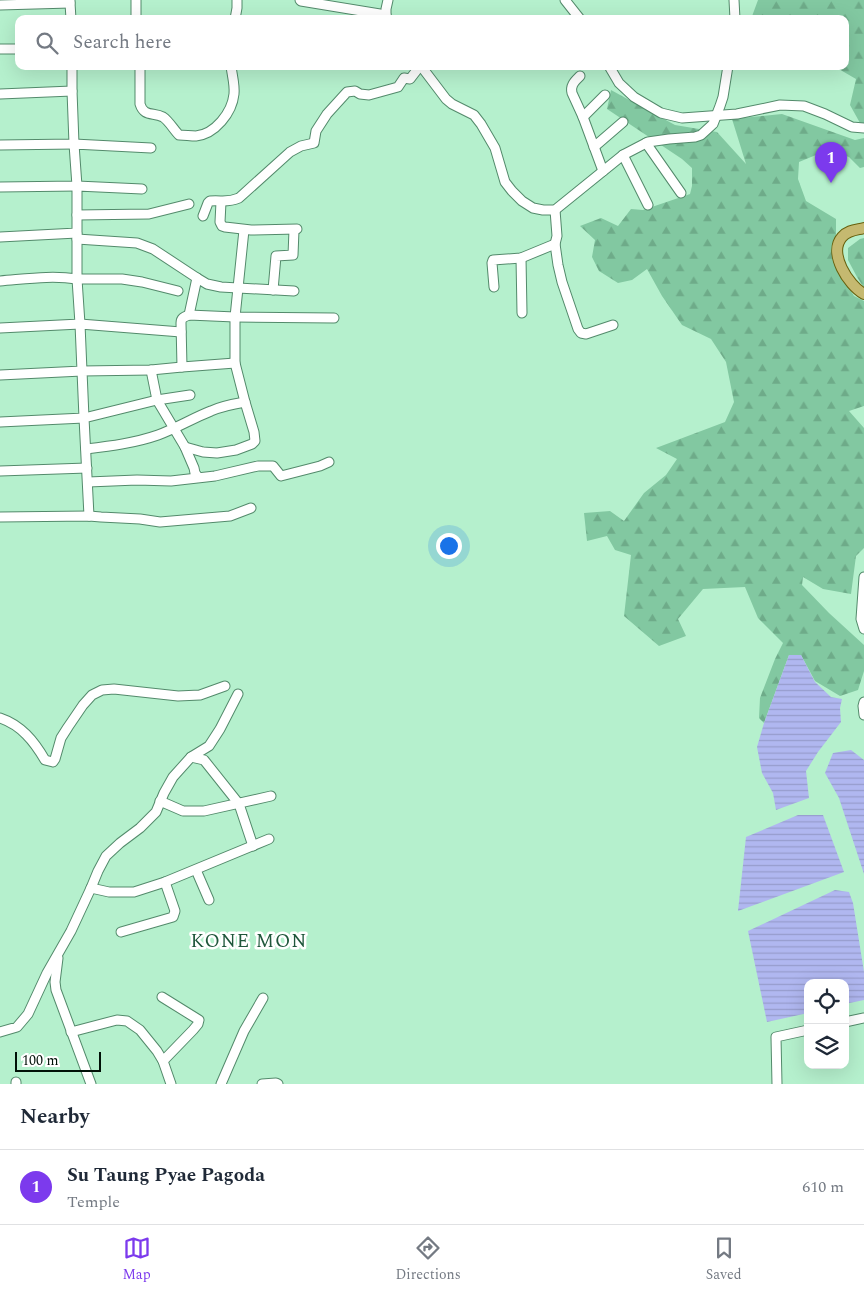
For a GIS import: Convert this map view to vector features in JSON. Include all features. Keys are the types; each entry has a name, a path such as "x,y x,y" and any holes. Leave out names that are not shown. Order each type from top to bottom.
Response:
{"main road":[{"path":"864,228 848,232 842,236 838,252 844,272 850,282 864,294"}],"street":[{"path":"136,0 136,15"},
{"path":"236,15 237,0"},
{"path":"300,0 330,3 378,15"},
{"path":"386,15 388,0"},
{"path":"565,0 577,15"},
{"path":"734,0 735,15"},
{"path":"0,5 70,2 71,15"},
{"path":"0,48 15,48"},
{"path":"72,70 77,186 77,279 89,516"},
{"path":"140,70 140,104 142,109 146,113 163,118 180,135 197,136 212,129 226,116 233,100 234,92 231,70"},
{"path":"203,216 210,201 221,202 239,198 290,152 301,146 314,143 316,131 326,114 347,92 355,91 360,94 369,95 398,87 404,78 410,79 417,70"},
{"path":"423,70 446,100 474,115 481,124 496,148 502,174 512,191 533,208 543,210 555,210 623,155 646,143 669,139 695,138 701,135 712,124 716,116 723,97 727,70"},
{"path":"611,70 619,83 634,97 661,113 682,118 737,114 780,105 804,106 852,127 864,128"},
{"path":"580,76 572,84 571,89 603,171"},
{"path":"0,94 72,92"},
{"path":"583,117 605,95"},
{"path":"594,147 624,122"},
{"path":"646,143 681,194"},
{"path":"0,145 74,144 151,148"},
{"path":"623,155 648,205"},
{"path":"0,187 77,186 142,189"},
{"path":"221,202 220,222 222,226 244,230 295,230 293,256 276,256 273,290"},
{"path":"77,215 149,214 189,204"},
{"path":"555,210 557,236 555,244 558,265 562,282 580,332 586,334 613,325"},
{"path":"184,447 203,452 217,453 236,450 255,441 235,363 235,317 244,230"},
{"path":"0,237 76,236 137,243 153,248 207,284 221,287 294,291"},
{"path":"494,287 493,260 520,258 555,244"},
{"path":"520,258 522,314"},
{"path":"0,281 48,277 122,279 178,291"},
{"path":"189,316 197,278"},
{"path":"182,366 181,320 184,317 334,318"},
{"path":"0,328 80,324 181,332"},
{"path":"0,375 151,370 235,363"},
{"path":"151,370 157,400 184,447 198,477"},
{"path":"0,422 84,418 157,400 190,395"},
{"path":"86,449 116,446 139,441 173,429 223,406 245,402"},
{"path":"88,482 171,481 224,474 258,466 273,466 281,476 329,462"},
{"path":"0,470 88,468"},
{"path":"0,517 89,516 160,522 230,516 251,508"},
{"path":"864,576 861,619 864,629"},
{"path":"0,718 16,725 30,737 45,760 53,762 61,738 68,726 92,695 102,690 114,689 178,696 200,695 225,686"},
{"path":"0,1032 17,1027 28,1014 71,931 106,856 156,812 160,800 173,777 191,758 209,746 238,694"},
{"path":"864,702 864,715"},
{"path":"191,758 204,760 239,804 253,846"},
{"path":"160,800 183,811 204,812 271,796"},
{"path":"91,888 109,892 134,892 196,870 268,839"},
{"path":"196,870 209,900"},
{"path":"121,932 173,917 175,911 165,882"},
{"path":"59,953 55,982 56,990 91,1084"},
{"path":"162,997 198,1020 198,1024 193,1030 163,1062"},
{"path":"221,1084 244,1031 263,998"},
{"path":"849,1021 864,1018"},
{"path":"71,1032 117,1020 127,1021 140,1030 157,1051 171,1084"},
{"path":"777,1084 776,1037 804,1031"},
{"path":"262,1084 276,1082 278,1084"}],"green space":[{"path":"758,0 864,0 864,123 860,123 850,105 856,79 840,70 849,70 849,15 752,15"},
{"path":"611,90 675,125 717,132 746,164 732,119 782,114 855,140 864,138 864,167 860,168 849,157 828,150 799,162 798,179 806,201 836,219 836,266 854,296 864,301 864,406 849,411 864,428 864,548 856,556 851,594 823,589 803,577 802,585 864,645 864,671 858,690 840,696 815,681 801,655 789,655 764,723 759,718 760,698 783,643 758,618 745,587 703,589 678,619 686,636 659,646 624,616 631,555 615,550 607,536 587,541 584,513 610,511 624,521 644,493 666,475 677,459 656,448 725,422 734,402 726,362 711,339 682,325 662,296 647,269 632,280 618,283 599,271 592,257 595,240 580,226 601,218 618,226 631,209 643,210 690,194 692,186 692,168 682,159 607,109"},
{"path":"864,238 864,288 848,260 848,248"}],"water":[{"path":"789,655 801,655 815,682 831,697 842,699 840,708 841,722 806,771 809,798 776,810 773,793 762,773 757,747"},
{"path":"851,750 864,760 864,874 839,798 825,773 833,753"},
{"path":"798,815 823,815 844,872 738,911 746,837"},
{"path":"835,890 849,892 853,903 864,972 864,1000 849,1003 849,979 804,979 804,1014 767,1022 748,931"}],"place":[{"name":"Su Taung Pyae Pagoda","path":"831,183"}],"district":[{"name":"KONE MON","path":"249,941"}]}
